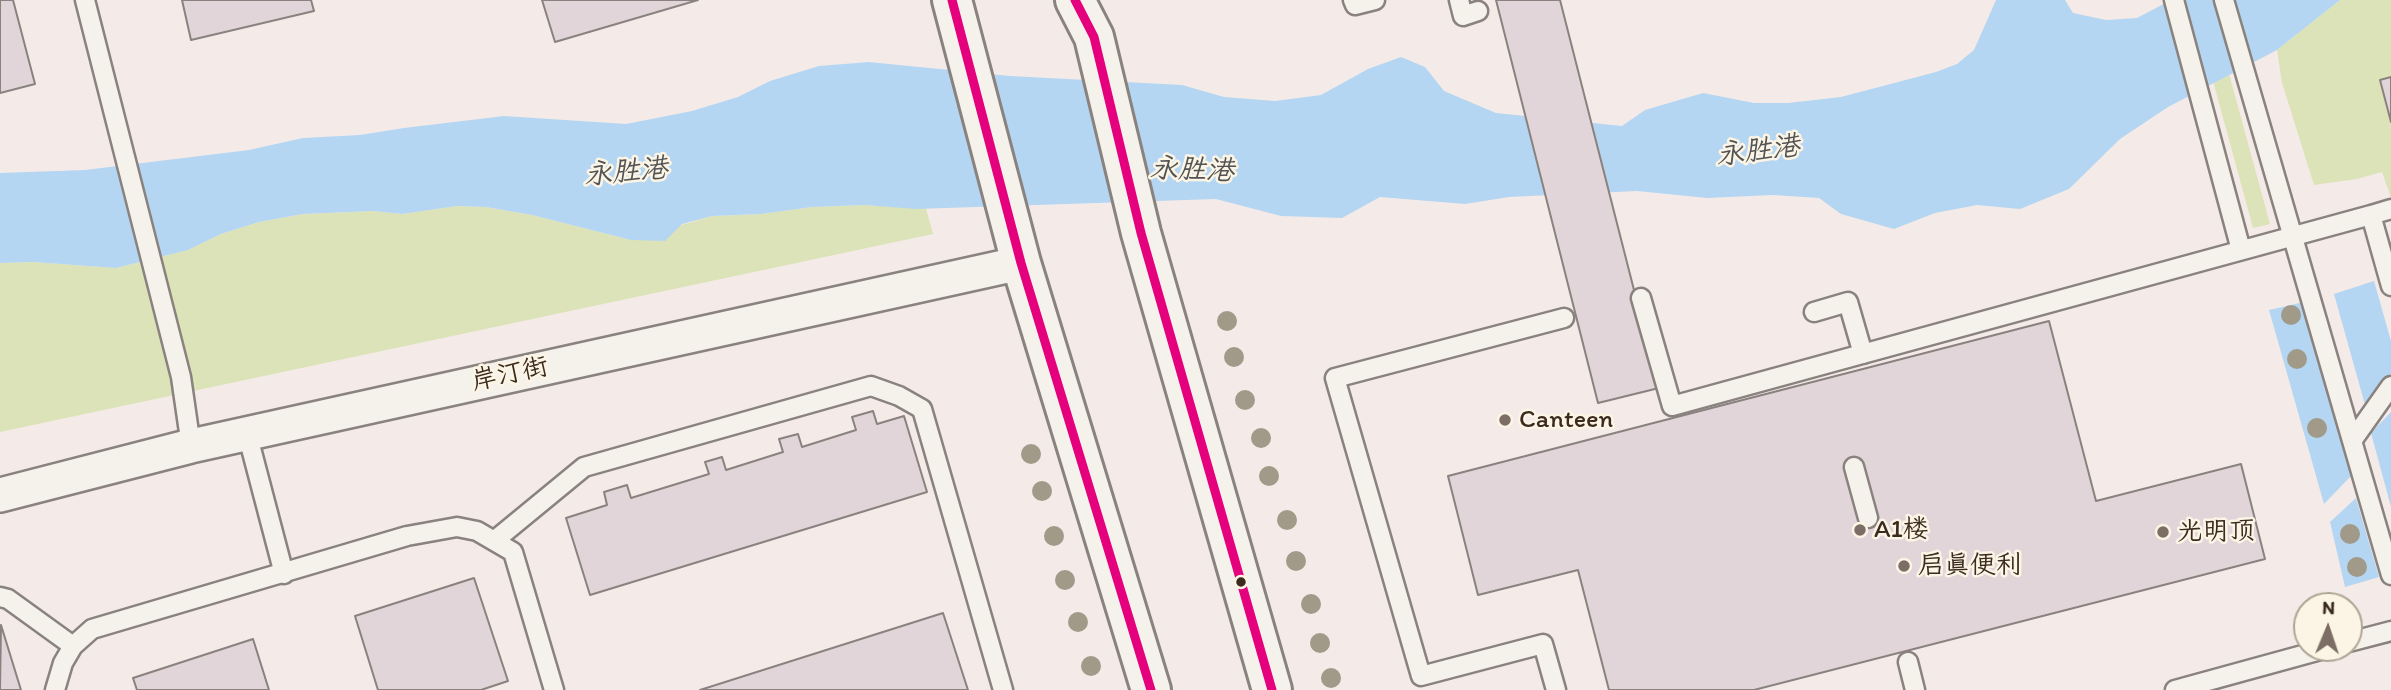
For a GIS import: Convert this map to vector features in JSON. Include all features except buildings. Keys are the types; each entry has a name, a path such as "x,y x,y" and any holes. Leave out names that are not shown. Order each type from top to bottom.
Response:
{"main road":[{"path":"1075,0 1094,37 1141,233 1272,690"},
{"path":"956,14 1017,247 1151,690"}],"street":[{"name":"岸汀街","path":"0,495 191,446 1017,247"}],"lane":[{"path":"85,0 181,377 191,446"},
{"path":"1353,0 1355,5 1375,0"},
{"path":"1459,0 1463,16 1478,11"},
{"path":"2174,0 2241,250"},
{"path":"2224,0 2391,575"},
{"path":"1641,298 1672,406 1828,369 1863,354 2391,209"},
{"path":"2371,215 2391,286"},
{"path":"1814,312 1848,302 1863,354"},
{"path":"1556,690 1543,645 1421,676 1335,378 1564,318"},
{"path":"494,541 584,467 871,386 899,396 922,409 1003,690"},
{"path":"2352,441 2391,386"},
{"path":"247,433 284,574"},
{"path":"1854,467 1868,519"},
{"path":"55,690 63,663 73,646 92,629 407,536 457,527 477,531 513,552 554,690"},
{"path":"0,597 8,599 73,646"},
{"path":"2363,638 2391,631"},
{"path":"2175,690 2293,658"},
{"path":"1908,663 1915,690"}],"green space":[{"path":"2191,0 2209,0 2270,224 2253,228"},
{"path":"2340,0 2391,0 2391,198 2382,172 2357,179 2314,185 2282,83 2277,50"},
{"path":"864,205 926,208 933,234 0,432 0,263 33,262 116,268 188,250 221,234 259,222 303,214 373,211 402,214 457,206 486,207 532,215 631,240 712,216"}],"water":[{"name":"永胜港","path":"1996,0 2065,0 2073,13 2106,20 2137,18 2171,0 2340,0 2277,50 2168,107 2120,139 2069,189 2020,209 1977,205 1935,213 1894,229 1841,214 1819,198 1773,195 1707,198 1637,191 1509,197 1465,204 1380,197 1342,218 1281,216 1216,199 916,209 864,205 812,207 761,214 712,216 682,224 665,241 631,240 532,215 486,207 457,206 402,214 373,211 303,214 259,222 221,234 188,250 116,268 33,262 0,263 0,173 85,170 249,150 303,138 360,135 504,116 626,124 692,111 738,97 770,81 819,66 869,62 1010,76 1182,85 1224,97 1275,101 1321,95 1368,69 1401,57 1425,67 1444,91 1496,113 1622,126 1645,110 1703,93 1754,103 1788,103 1841,97 1936,72 1957,64 1974,50"},
{"path":"2374,281 2391,341 2391,373 2367,412 2334,294"},
{"path":"2304,302 2351,476 2324,504 2269,310"},
{"path":"2391,412 2391,507 2371,433"},
{"path":"2356,498 2379,577 2345,587 2330,522"}],"transit line":[{"path":"952,0 1021,263 1151,690"},
{"path":"1075,0 1094,37 1141,233 1272,690"}],"place":[{"name":"Canteen","path":"1505,420"},
{"name":"A1楼","path":"1860,530"},
{"name":"光明顶","path":"2163,532"},
{"name":"启真便利","path":"1904,566"}]}
